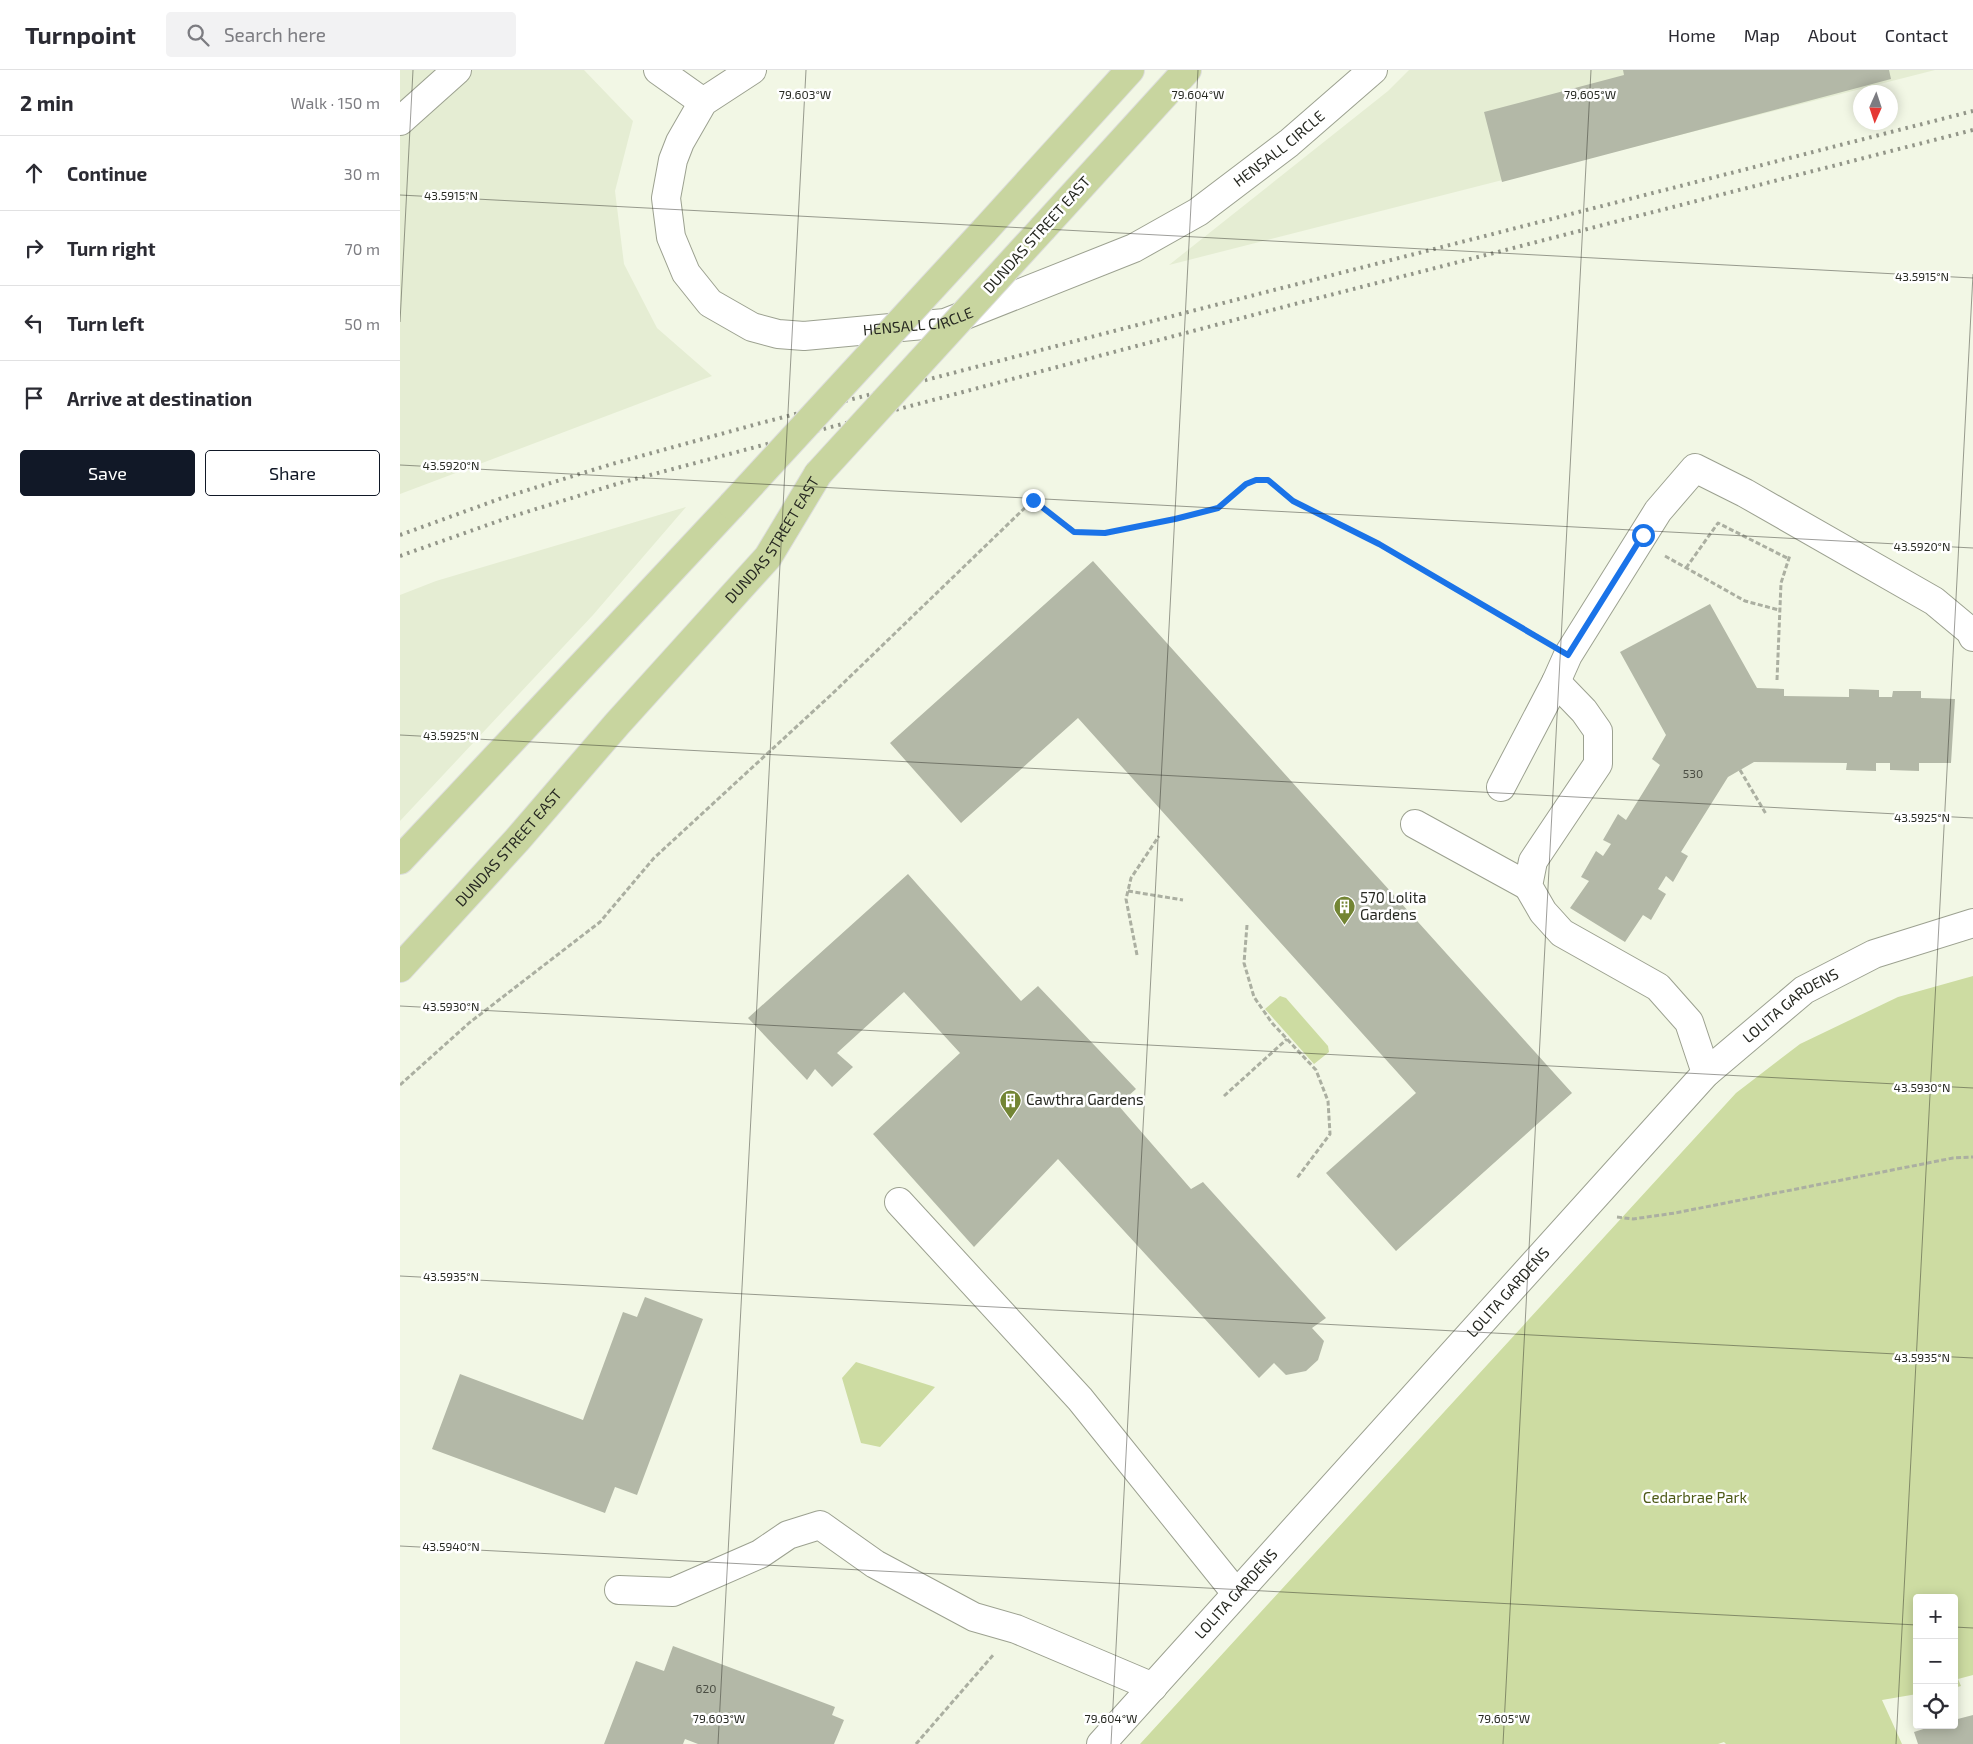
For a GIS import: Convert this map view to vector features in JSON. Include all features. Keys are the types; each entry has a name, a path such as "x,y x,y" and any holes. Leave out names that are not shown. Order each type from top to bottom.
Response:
{"main road":[{"path":"400,860 732,505 1130,70"},
{"name":"DUNDAS STREET EAST","path":"400,968 517,840 617,724 768,557 818,474 1187,70"}],"street":[{"path":"400,121 457,70"},
{"path":"658,70 703,102"},
{"name":"HENSALL CIRCLE","path":"752,70 703,102 680,142 669,179 666,198 667,218 677,256 686,273 710,303 752,327 778,334 804,336 945,323 1134,248 1198,212 1289,143 1373,70"},
{"path":"1501,787 1556,682 1568,655 1658,511 1695,468 1745,493 1934,601 1970,631 1973,637"},
{"path":"1528,886 1533,861 1598,764 1598,731 1584,711 1556,682"},
{"path":"1415,824 1528,886 1543,912 1562,933 1658,987 1689,1022 1706,1073"},
{"name":"LOLITA GARDENS","path":"1101,1744 1706,1073 1804,990 1874,954 1973,923"},
{"path":"899,1202 1080,1399 1236,1593"},
{"path":"619,1590 673,1592 760,1554 788,1535 820,1524 875,1564 974,1617 1016,1629 1153,1687"}],"path":[{"path":"400,1085 469,1023 600,922 654,858 832,694 1033,500 1074,532 1105,533 1218,508 1246,484 1256,480 1268,480 1293,501 1379,544 1568,655"},
{"path":"1686,568 1718,523 1789,559"},
{"path":"1777,680 1780,583 1801,525"},
{"path":"1637,545 1669,558 1745,601 1780,610"},
{"path":"1740,770 1766,814"},
{"path":"1137,955 1126,899 1131,878 1160,836"},
{"path":"1128,891 1183,900"},
{"path":"1248,925 1244,963 1254,997 1272,1023 1316,1070 1328,1101 1330,1134 1297,1178"},
{"path":"1224,1096 1287,1039"},
{"path":"1578,1214 1632,1219 1675,1213 1953,1158 1973,1157"},
{"path":"916,1744 1016,1629"}],"shaded area":[{"path":"400,70 584,70 633,121 615,191 624,264 657,328 712,376 400,494"},
{"path":"1409,70 1935,70 1876,85 1853,85 1853,91 1169,265 1388,91"},
{"path":"686,507 593,615 400,821 400,595 436,581"}],"green space":[{"name":"Cedarbrae Park","path":"1973,976 1973,1675 1958,1679 1958,1594 1913,1594 1913,1695 1882,1700 1902,1744 1726,1744 1724,1742 1718,1744 1140,1744 1736,1093 1800,1044 1898,997"},
{"path":"1280,996 1286,998 1328,1046 1329,1052 1314,1064 1265,1009"},
{"path":"856,1362 935,1387 880,1447 861,1443 842,1378"}],"building":[{"path":"1623,70 1889,70 1891,79 1868,85 1853,85 1853,89 1502,182 1484,112 1624,75"},
{"name":"570 Lolita Gardens","path":"1093,561 1572,1093 1396,1251 1326,1173 1416,1093 1078,718 961,823 890,743"},
{"path":"1710,604 1757,688 1784,689 1784,696 1849,697 1849,689 1879,690 1879,697 1892,697 1893,691 1921,691 1921,698 1955,699 1951,763 1919,763 1919,771 1890,770 1890,763 1876,763 1876,771 1846,770 1847,763 1754,762 1728,777 1681,852 1688,856 1673,882 1666,876 1658,889 1666,894 1651,920 1643,915 1625,942 1570,908 1589,881 1581,877 1596,851 1603,856 1611,844 1603,840 1618,814 1626,820 1660,765 1652,759 1666,735 1620,652"},
{"name":"Cawthra Gardens","path":"908,874 1021,1001 1038,986 1136,1089 1118,1105 1191,1189 1203,1182 1326,1318 1312,1328 1324,1341 1318,1360 1306,1371 1286,1375 1274,1363 1259,1378 1058,1159 974,1247 873,1134 960,1053 904,992 837,1053 853,1067 832,1087 815,1069 807,1080 748,1018"},
{"path":"645,1297 703,1319 637,1495 615,1487 605,1513 432,1449 460,1374 583,1420 623,1312 637,1317"},
{"path":"673,1646 835,1707 832,1715 844,1720 834,1744 698,1744 685,1739 683,1744 604,1744 636,1661 664,1671"},
{"path":"1973,1715 1973,1744 1918,1744 1914,1732 1923,1729 1958,1729 1958,1719"}],"railway":[{"path":"400,535 502,498 612,464 757,424 1973,111"},
{"path":"400,556 507,518 620,483 1291,305 1973,130"}],"place":[{"name":"570 Lolita Gardens","path":"1344,926"},
{"name":"Cawthra Gardens","path":"1010,1119"}],"route":[{"path":"1033,500 1074,532 1105,533 1218,508 1246,484 1256,480 1268,480 1293,501 1379,544 1568,655 1643,535"}]}
